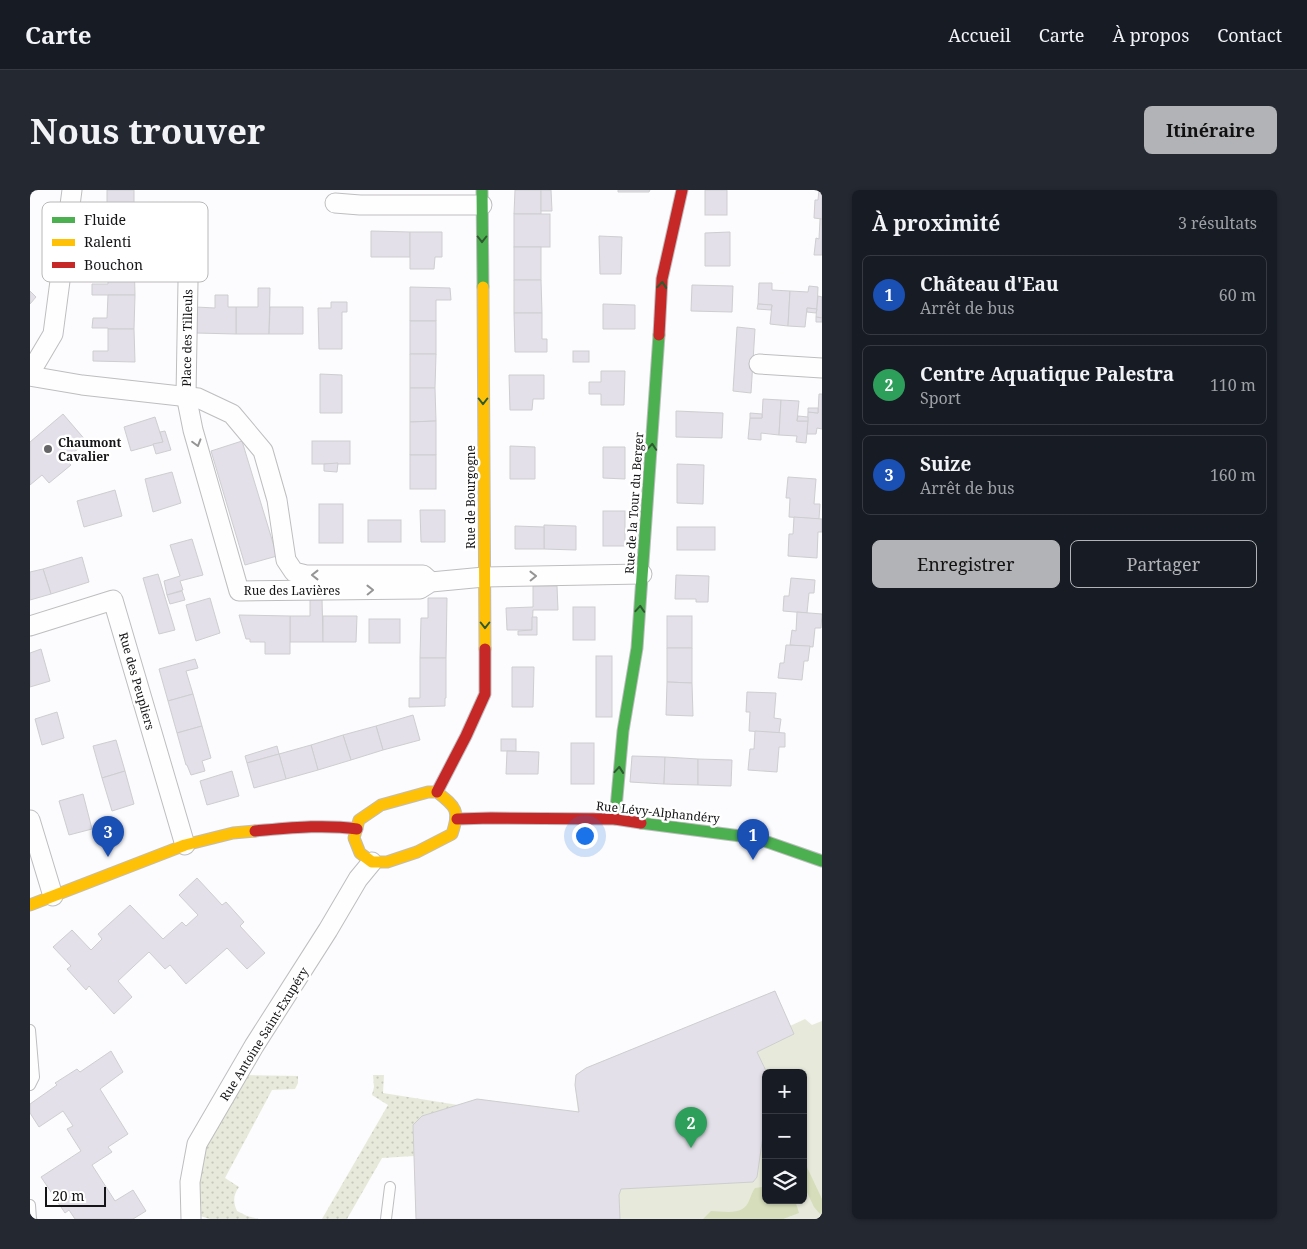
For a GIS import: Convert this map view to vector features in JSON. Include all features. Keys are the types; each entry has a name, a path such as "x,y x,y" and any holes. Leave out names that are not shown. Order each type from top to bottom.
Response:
{"street":[{"name":"Rue de la Tour du Berger","path":"615,819 623,730 637,648 662,279 682,190"},
{"path":"335,203 360,205 482,198"},
{"name":"Rue de Bourgogne","path":"437,792 485,694 482,198"},
{"path":"60,282 53,334 30,374 82,385 198,398 232,414 263,451 277,500 286,560 294,572 306,575 423,575 431,582"},
{"name":"Place des Tilleuls","path":"186,396 188,282"},
{"path":"759,364 822,368"},
{"name":"Rue des Lavières","path":"186,396 193,430 239,591 420,589 431,582 484,576 642,574"},
{"name":"Rue des Peupliers","path":"30,626 113,600 185,846"},
{"path":"428,792 437,792 448,801 457,820 452,834 418,852 387,862 372,862 360,853 354,838 359,820 380,805 428,792"},
{"name":"Rue Lévy-Alphandéry","path":"457,820 491,818 615,819 756,838 822,862"},
{"path":"30,820 53,896"},
{"path":"30,905 185,846 233,833 307,827 356,829"},
{"name":"Rue Antoine Saint-Exupéry","path":"191,1219 190,1182 197,1144 254,1046 358,879 372,862"}],"lane":[{"path":"30,1030 34,1076 30,1085"},
{"path":"386,1219 390,1187"},
{"path":"30,1205 31,1219"}],"shaded area":[{"path":"775,991 790,1026 805,1019 812,1025 822,1021 822,1219 416,1219 413,1125 422,1116 477,1099 578,1112 575,1085 576,1075 586,1068"},
{"path":"247,1075 298,1076 298,1083 295,1089 272,1090 225,1178 239,1187 234,1199 237,1211 259,1219 210,1219 200,1216 200,1177 203,1157 209,1137"},
{"path":"373,1075 384,1075 383,1093 458,1105 414,1156 382,1158 347,1219 322,1219 388,1105 372,1095 374,1087"},
{"path":"807,1167 822,1199 822,1213 820,1214 814,1207 807,1192"},
{"path":"762,1187 762,1204 796,1204 799,1213 783,1219 703,1219 711,1211 731,1212 741,1210 748,1203 755,1188"}],"building":[{"path":"107,190 134,190 134,202 107,202"},
{"path":"515,190 541,190 541,214 514,214"},
{"path":"541,190 551,190 552,211 541,211"},
{"path":"618,190 650,190 649,192 618,192"},
{"path":"705,190 727,190 727,215 705,215"},
{"path":"819,190 822,190 822,219 814,218 815,200 818,200"},
{"path":"514,214 550,214 550,247 514,247"},
{"path":"820,219 822,219 822,255 814,255 816,238 819,239"},
{"path":"371,231 410,232 410,257 371,257"},
{"path":"410,232 442,232 442,257 435,257 434,269 410,269"},
{"path":"730,232 730,266 705,266 705,233"},
{"path":"599,236 622,237 621,274 600,274"},
{"path":"514,247 541,247 541,280 514,280"},
{"path":"514,280 541,280 542,313 514,313"},
{"path":"108,282 135,282 135,295 92,295 92,284 108,284"},
{"path":"759,283 772,283 772,290 790,291 788,326 770,324 772,305 758,304"},
{"path":"692,285 733,286 732,312 691,311"},
{"path":"809,286 818,287 817,309 807,308 805,327 788,326 790,291 808,292"},
{"path":"410,287 450,288 451,300 436,300 436,321 410,321"},
{"path":"258,288 270,288 269,334 236,334 236,307 258,307"},
{"path":"30,291 36,297 30,304"},
{"path":"108,295 135,295 134,329 92,328 93,318 107,318"},
{"path":"215,295 228,295 228,307 236,307 236,334 196,333 196,307 215,308"},
{"path":"818,296 822,297 822,318 816,317"},
{"path":"331,302 347,302 347,312 342,312 342,349 319,349 318,308 331,308"},
{"path":"603,304 635,305 635,329 603,329"},
{"path":"758,304 772,305 771,310 757,309"},
{"path":"270,307 303,307 303,334 269,334"},
{"path":"807,308 817,309 816,313 807,312"},
{"path":"514,313 542,313 542,339 547,339 547,352 515,352"},
{"path":"816,317 822,318 822,322 816,322"},
{"path":"410,321 436,321 436,354 410,354"},
{"path":"737,327 755,329 751,393 733,391"},
{"path":"108,329 134,329 135,362 93,361 93,351 108,351"},
{"path":"573,351 589,351 589,362 573,362"},
{"path":"410,354 436,354 435,388 410,388"},
{"path":"601,371 625,371 624,405 601,405 601,394 589,394 589,382 601,382"},
{"path":"320,374 342,375 342,413 320,413"},
{"path":"509,375 544,375 544,399 533,399 532,410 510,410"},
{"path":"410,388 435,388 436,421 410,422"},
{"path":"819,394 822,394 822,429 817,428 816,434 807,434 808,412 818,413"},
{"path":"763,399 781,400 779,435 761,433 761,440 748,439 750,418 762,418"},
{"path":"781,400 799,401 797,421 808,421 806,443 796,442 797,436 779,435"},
{"path":"808,408 818,408 818,413 808,412"},
{"path":"676,411 723,413 722,438 676,437"},
{"path":"750,413 762,414 762,418 750,418"},
{"path":"63,414 87,442 65,459 71,465 49,483 42,475 30,485 30,442"},
{"path":"798,416 808,417 808,421 797,421"},
{"path":"155,417 163,442 131,451 124,427"},
{"path":"436,421 436,455 410,455 410,422"},
{"path":"165,431 171,450 156,454 153,444 163,442 160,432"},
{"path":"242,441 277,556 245,565 211,451"},
{"path":"312,441 350,441 350,464 312,464"},
{"path":"510,446 535,447 535,479 510,479"},
{"path":"603,447 625,447 625,479 603,478"},
{"path":"410,455 436,455 436,489 410,489"},
{"path":"338,463 337,472 324,471 324,464"},
{"path":"677,464 704,465 703,504 677,503"},
{"path":"172,472 181,503 153,512 145,479"},
{"path":"788,477 816,479 814,504 820,504 819,519 789,517 790,498 786,498"},
{"path":"115,490 122,516 84,527 77,501"},
{"path":"319,504 343,504 343,543 319,543"},
{"path":"420,510 445,510 445,542 421,542"},
{"path":"603,511 625,511 625,546 603,546"},
{"path":"794,517 822,519 822,532 818,532 817,558 788,556 789,534 793,534"},
{"path":"368,520 401,520 401,542 368,542"},
{"path":"544,525 576,526 576,550 544,549"},
{"path":"515,526 544,527 544,549 515,549"},
{"path":"677,527 715,527 715,550 677,550"},
{"path":"192,539 203,575 180,581 183,590 167,595 164,581 180,576 170,545"},
{"path":"82,557 89,582 51,594 43,569"},
{"path":"43,569 51,594 30,600 30,572"},
{"path":"158,574 175,630 159,634 143,578"},
{"path":"676,575 709,576 708,602 696,602 696,599 675,599"},
{"path":"791,578 815,580 814,593 809,593 807,613 783,611 784,596 789,596"},
{"path":"533,586 557,586 558,610 533,610 532,630 507,630 506,608 533,607"},
{"path":"182,591 185,600 170,604 167,595"},
{"path":"310,597 322,598 323,642 290,642 290,616 310,616"},
{"path":"210,598 220,633 196,641 186,605"},
{"path":"428,598 447,598 446,658 420,658 421,618 428,618"},
{"path":"573,607 595,607 595,640 573,640"},
{"path":"797,612 822,614 821,628 815,628 813,647 790,645 792,630 796,631"},
{"path":"239,615 290,616 290,654 265,654 265,642 250,642 250,639 246,639"},
{"path":"323,616 357,616 356,642 323,642"},
{"path":"667,616 692,616 692,648 667,648"},
{"path":"532,617 537,617 537,635 518,635 518,631 532,630"},
{"path":"369,619 400,619 400,643 369,643"},
{"path":"786,645 810,646 808,661 804,661 802,680 778,678 780,663 784,663"},
{"path":"667,648 692,648 692,683 667,682"},
{"path":"41,649 50,681 30,687 30,653"},
{"path":"596,656 612,656 612,717 596,717"},
{"path":"420,658 446,658 445,706 409,707 409,698 420,698"},
{"path":"195,659 198,668 186,671 193,694 168,701 159,669"},
{"path":"512,667 534,667 533,707 512,707"},
{"path":"667,682 692,683 693,716 666,715"},
{"path":"747,692 776,693 774,718 781,719 779,733 749,731 750,712 746,712"},
{"path":"193,694 202,726 177,733 168,701"},
{"path":"57,712 64,738 42,745 35,719"},
{"path":"413,715 420,740 383,750 376,726"},
{"path":"202,726 211,758 202,761 205,771 191,775 186,765 177,733"},
{"path":"376,726 383,750 351,760 343,735"},
{"path":"755,731 785,733 785,747 779,747 777,772 748,770 750,749 754,749"},
{"path":"343,735 351,760 318,770 311,745"},
{"path":"501,739 516,739 516,751 501,751"},
{"path":"116,740 125,771 102,778 93,746"},
{"path":"571,743 594,743 594,784 571,784"},
{"path":"311,745 318,770 286,779 279,754"},
{"path":"277,746 279,754 247,763 245,756"},
{"path":"507,751 539,752 538,774 506,774"},
{"path":"279,754 286,779 254,788 247,763"},
{"path":"632,756 665,757 664,784 630,782"},
{"path":"665,757 698,759 698,785 664,784"},
{"path":"698,759 732,760 731,786 698,785"},
{"path":"125,771 134,804 112,811 102,778"},
{"path":"232,771 239,796 207,805 200,781"},
{"path":"83,794 92,829 69,835 59,801"},
{"path":"197,878 222,905 226,902 244,922 240,926 265,953 247,969 227,948 186,984 170,965 165,969 149,952 118,981 132,997 114,1014 89,986 86,990 67,969 71,966 53,947 72,930 91,950 102,939 98,934 130,905 163,939 182,922 186,926 198,915 179,895"},
{"path":"775,991 794,1034 757,1052 765,1069 762,1069 762,1143 757,1177 753,1182 621,1189 619,1195 620,1219 416,1219 413,1125 422,1116 477,1099 579,1112 575,1085 576,1075 586,1068"},
{"path":"111,1051 123,1072 100,1089 128,1134 108,1147 112,1152 92,1165 115,1201 133,1190 146,1211 133,1219 75,1219 69,1210 65,1213 41,1177 81,1151 67,1129 73,1126 63,1111 39,1127 30,1113 30,1104 57,1085 55,1083 77,1069 80,1072"}],"traffic: fast":[{"path":"482,190 483,287"},
{"path":"615,819 623,731 637,648 659,335"},
{"path":"641,823 756,838 822,861"}],"traffic: slow":[{"path":"483,287 485,649"},
{"path":"428,792 437,792 455,810 456,819 452,834 417,852 387,862 372,862 360,853 354,838 359,820 381,805 428,792"},
{"path":"30,905 185,845 233,833 255,831"}],"traffic: jam":[{"path":"659,335 662,279 682,190"},
{"path":"437,792 485,694 485,649"},
{"path":"457,819 615,819 641,823"},
{"path":"255,831 319,827 357,829"}],"place":[{"name":"Chaumont Cavalier","path":"48,449"},
{"name":"Suize","path":"108,857"},
{"name":"Château d'Eau","path":"753,860"},
{"name":"Centre Aquatique Palestra","path":"691,1148"}]}
